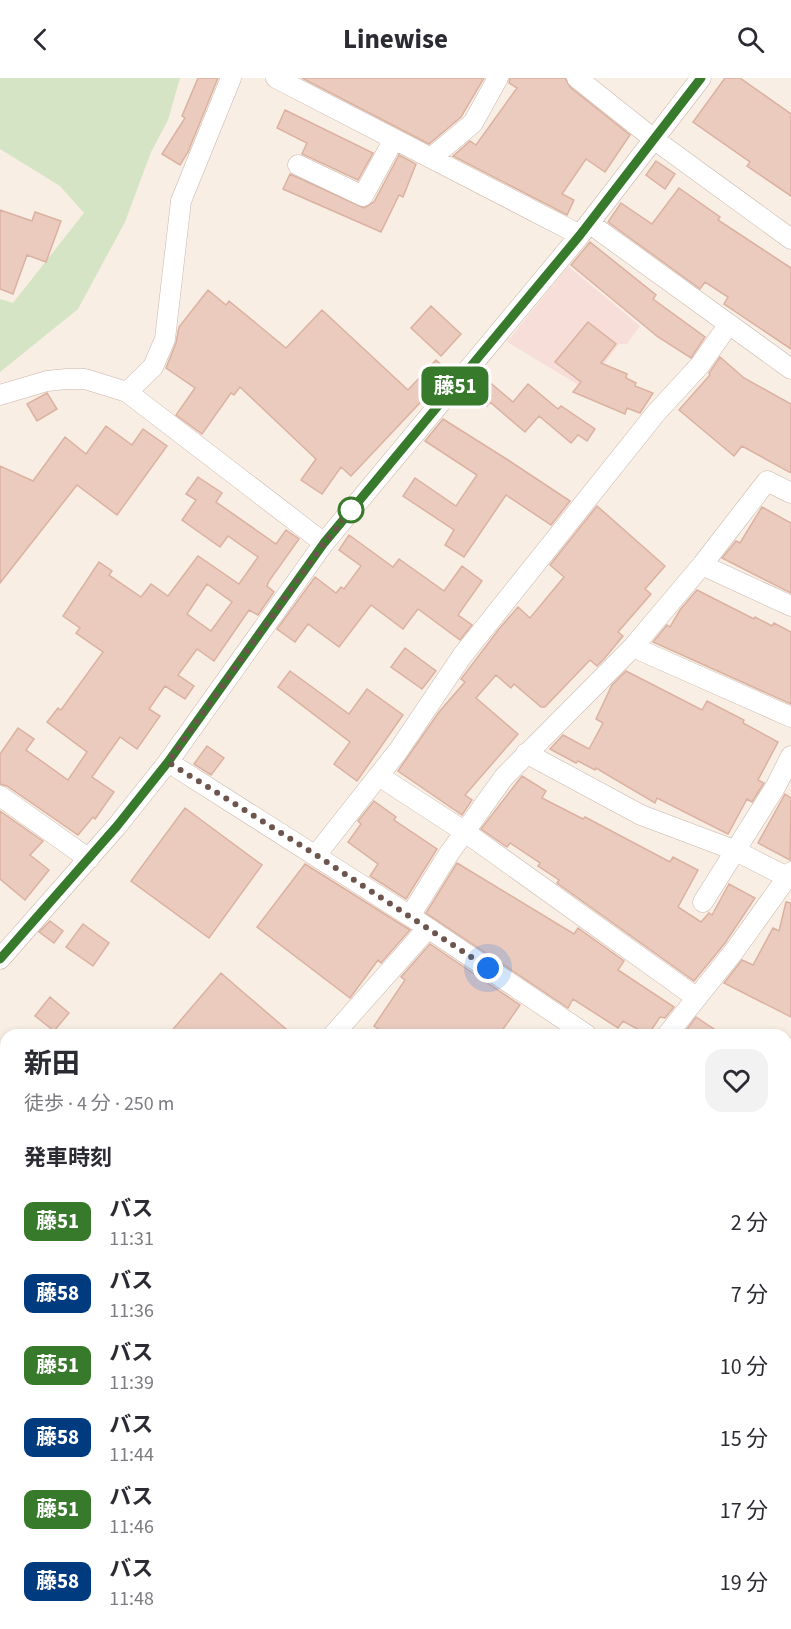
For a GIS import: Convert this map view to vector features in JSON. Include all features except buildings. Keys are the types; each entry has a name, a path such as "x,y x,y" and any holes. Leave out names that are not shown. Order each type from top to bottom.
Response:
{"street":[{"path":"127,392 153,367 165,339 181,201 231,78"},
{"path":"276,78 431,158 585,229 729,324 791,369"},
{"path":"431,158 473,123 498,78"},
{"path":"577,78 655,140 791,239"},
{"path":"0,958 89,859 168,762 324,543 585,229 701,78"},
{"path":"298,165 363,196 394,139"},
{"path":"316,855 379,776 462,656 656,413 700,365 729,324"},
{"path":"0,395 47,381 66,379 85,379 127,392 324,543"},
{"path":"410,916 504,777 633,647 702,565 767,481 791,493"},
{"path":"702,565 791,606"},
{"path":"633,647 791,717"},
{"path":"526,753 641,815 734,850 789,874 735,950 672,1029"},
{"path":"704,903 734,850 776,786 791,756"},
{"path":"168,762 410,916 578,1029"},
{"path":"379,776 465,832 697,998"},
{"path":"0,796 89,859"},
{"path":"338,1029 428,928"}],"shaded area":[{"path":"568,266 640,326 627,344 619,344 585,389 507,342"}],"green space":[{"path":"0,78 180,78 168,120 151,152 125,222 78,309 0,372 0,299 13,303 84,213 60,186 0,149"}],"bus line":[{"name":"藤51","path":"0,959 117,826 168,762 324,543 580,235 701,78"}],"route":[{"path":"351,510 354,507 324,543 168,762 316,855 488,968"}]}
